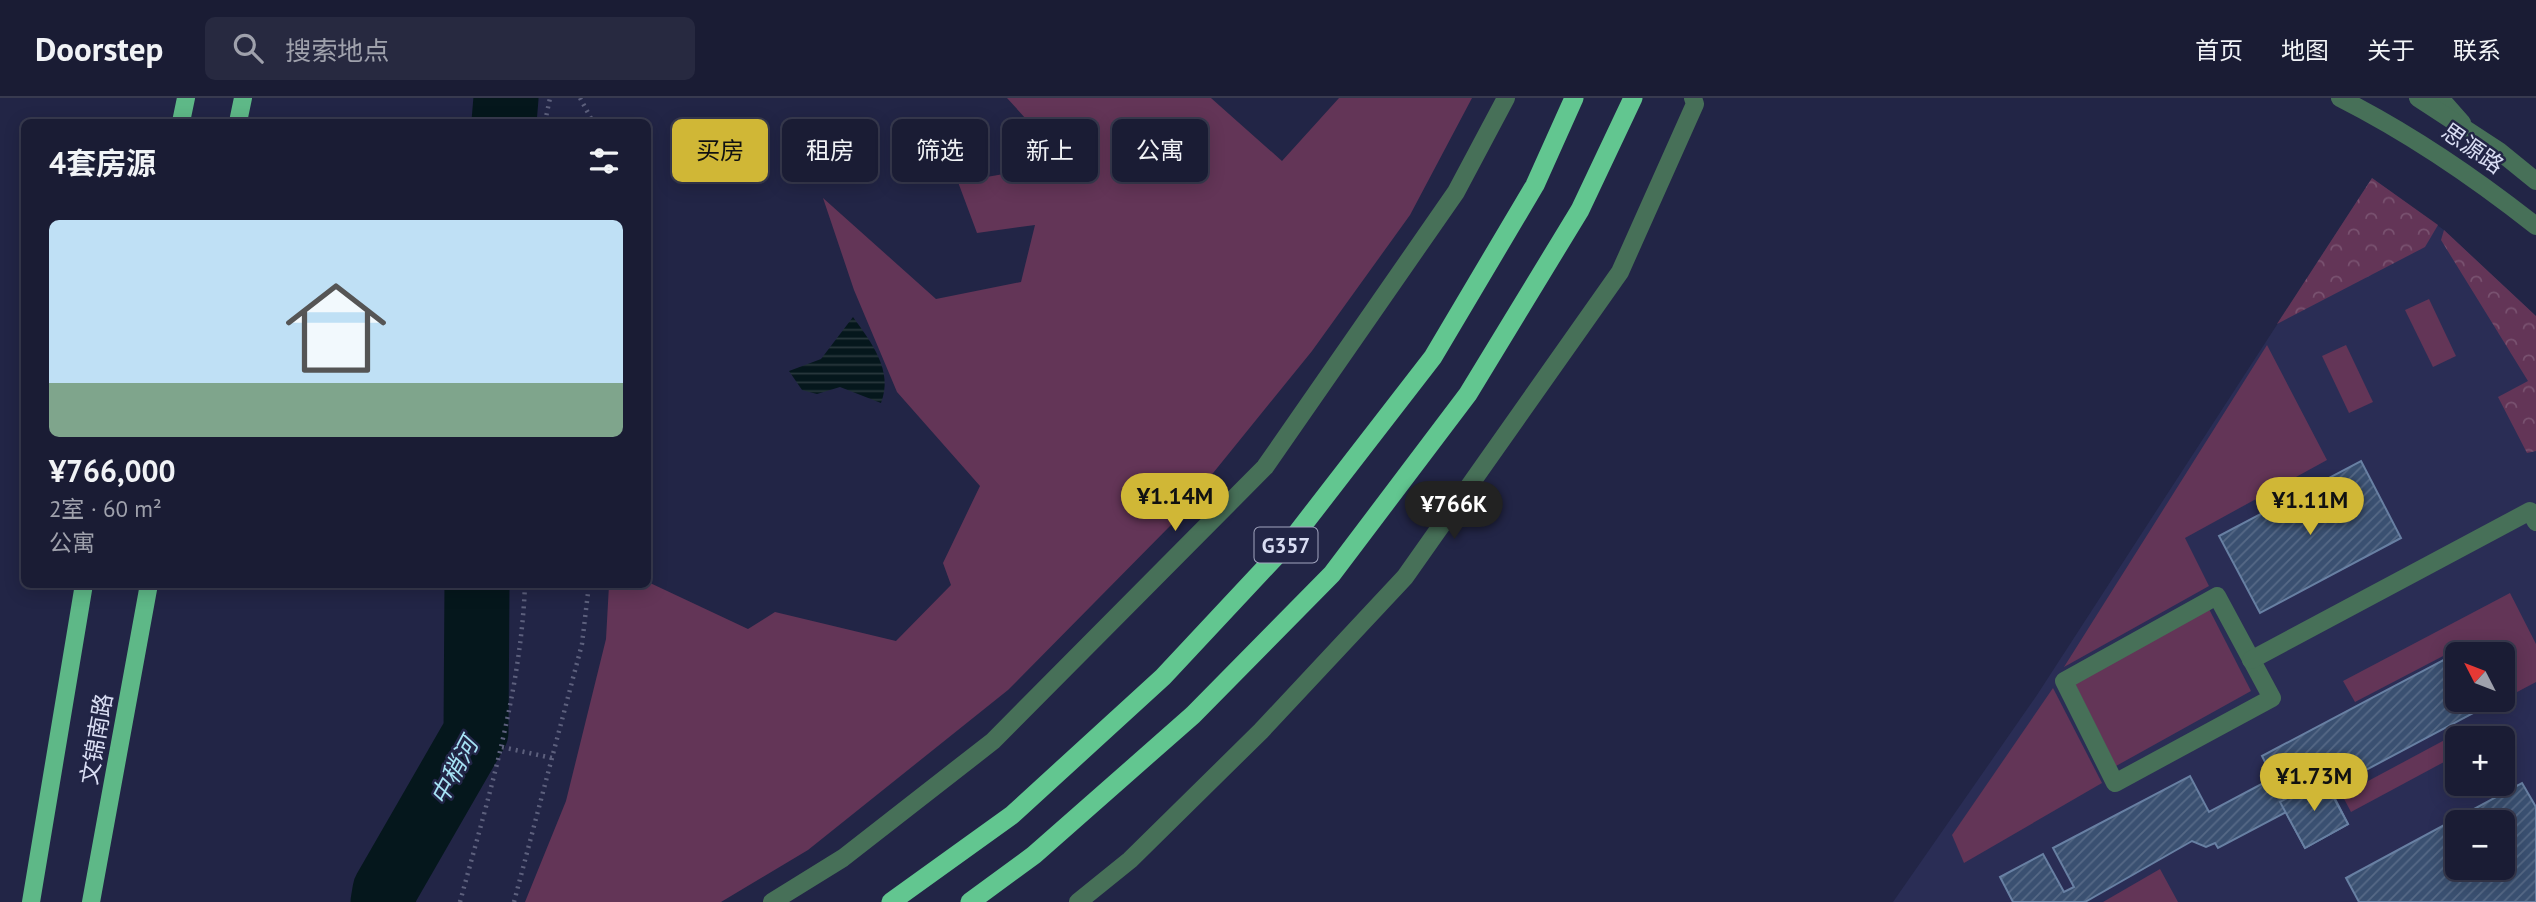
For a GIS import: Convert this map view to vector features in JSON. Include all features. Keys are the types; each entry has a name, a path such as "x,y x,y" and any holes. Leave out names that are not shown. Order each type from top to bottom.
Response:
{"highway":[{"name":"G357","path":"891,902 1012,815 1163,677 1293,538 1433,357 1535,185 1574,98"},
{"name":"G357","path":"971,902 1034,855 1193,715 1332,574 1468,394 1580,210 1633,99"}],"main road":[{"path":"182,119 186,98"},
{"path":"239,119 243,98"},
{"name":"文锦南路","path":"31,902 83,588"},
{"name":"文锦南路","path":"91,902 148,588"}],"street":[{"path":"772,902 843,858 993,741 1265,467 1456,192 1506,98"},
{"path":"1078,902 1130,860 1243,749 1405,577 1620,272 1695,104 1693,98"},
{"name":"思源路","path":"2340,98 2396,126 2478,180 2536,226"},
{"name":"思源路","path":"2418,98 2469,131 2536,181"},
{"path":"2440,98 2469,131"},
{"path":"2251,660 2530,511 2536,522"},
{"path":"2217,596 2251,660 2272,698 2115,783 2064,681 2217,596"}],"path":[{"path":"546,119 550,98"},
{"path":"580,98 591,119"},
{"path":"460,902 502,747 524,623 525,588"},
{"path":"514,902 582,644 589,588"},
{"path":"502,747 552,758"}],"shaded area":[{"path":"2372,178 2444,230 2536,316 2536,902 1893,902 2037,695"},
{"path":"853,317 879,357 883,368 885,380 881,403 840,387 817,394 802,390 789,371 821,359"}],"green space":[{"path":"1007,98 1211,98 1282,161 1339,98 1472,98 1410,215 1312,351 1171,525 1008,690 808,850 721,902 525,902 566,801 606,639 609,588 651,588 651,583 748,629 775,612 896,641 951,585 943,563 980,486 897,392 854,290 823,198 936,299 1021,282 1035,225 977,233 958,182 988,182 988,177 1002,174 1002,182 1098,182 1098,119 1026,119"},
{"path":"2372,178 2438,225 2425,247 2277,324"},
{"path":"2444,230 2536,316 2536,451 2527,453 2498,397 2528,381 2441,240"},
{"path":"2429,299 2456,356 2433,367 2405,310"},
{"path":"2267,345 2327,460 2185,538 2209,586 2064,667"},
{"path":"2346,345 2373,402 2349,413 2322,356"},
{"path":"2510,593 2536,644 2536,682 2515,693 2515,642 2445,642 2445,655 2355,702 2343,681"},
{"path":"2209,609 2251,691 2116,766 2075,684"},
{"path":"2053,688 2102,783 1964,863 1952,835"},
{"path":"2445,740 2445,761 2351,812 2342,795"},
{"path":"2160,869 2178,902 2103,902"}],"building":[{"path":"2361,461 2401,538 2260,613 2219,536"},
{"path":"2445,659 2445,712 2475,712 2330,789 2348,824 2305,848 2286,812 2218,848 2215,843 2206,847 2192,841 2085,902 2013,902 2000,877 2043,854 2064,892 2074,887 2053,848 2190,776 2209,812 2273,778 2262,756"},
{"path":"2323,778 2348,824 2305,848 2280,802"},
{"path":"2522,783 2536,807 2536,902 2359,902 2346,878 2445,825 2445,880 2515,880 2515,810 2472,810 2498,796 2515,796 2515,787"}],"waterway":[{"name":"中稍河","path":"504,119 506,98"},
{"name":"中稍河","path":"383,902 385,890 476,732 477,588"}]}
